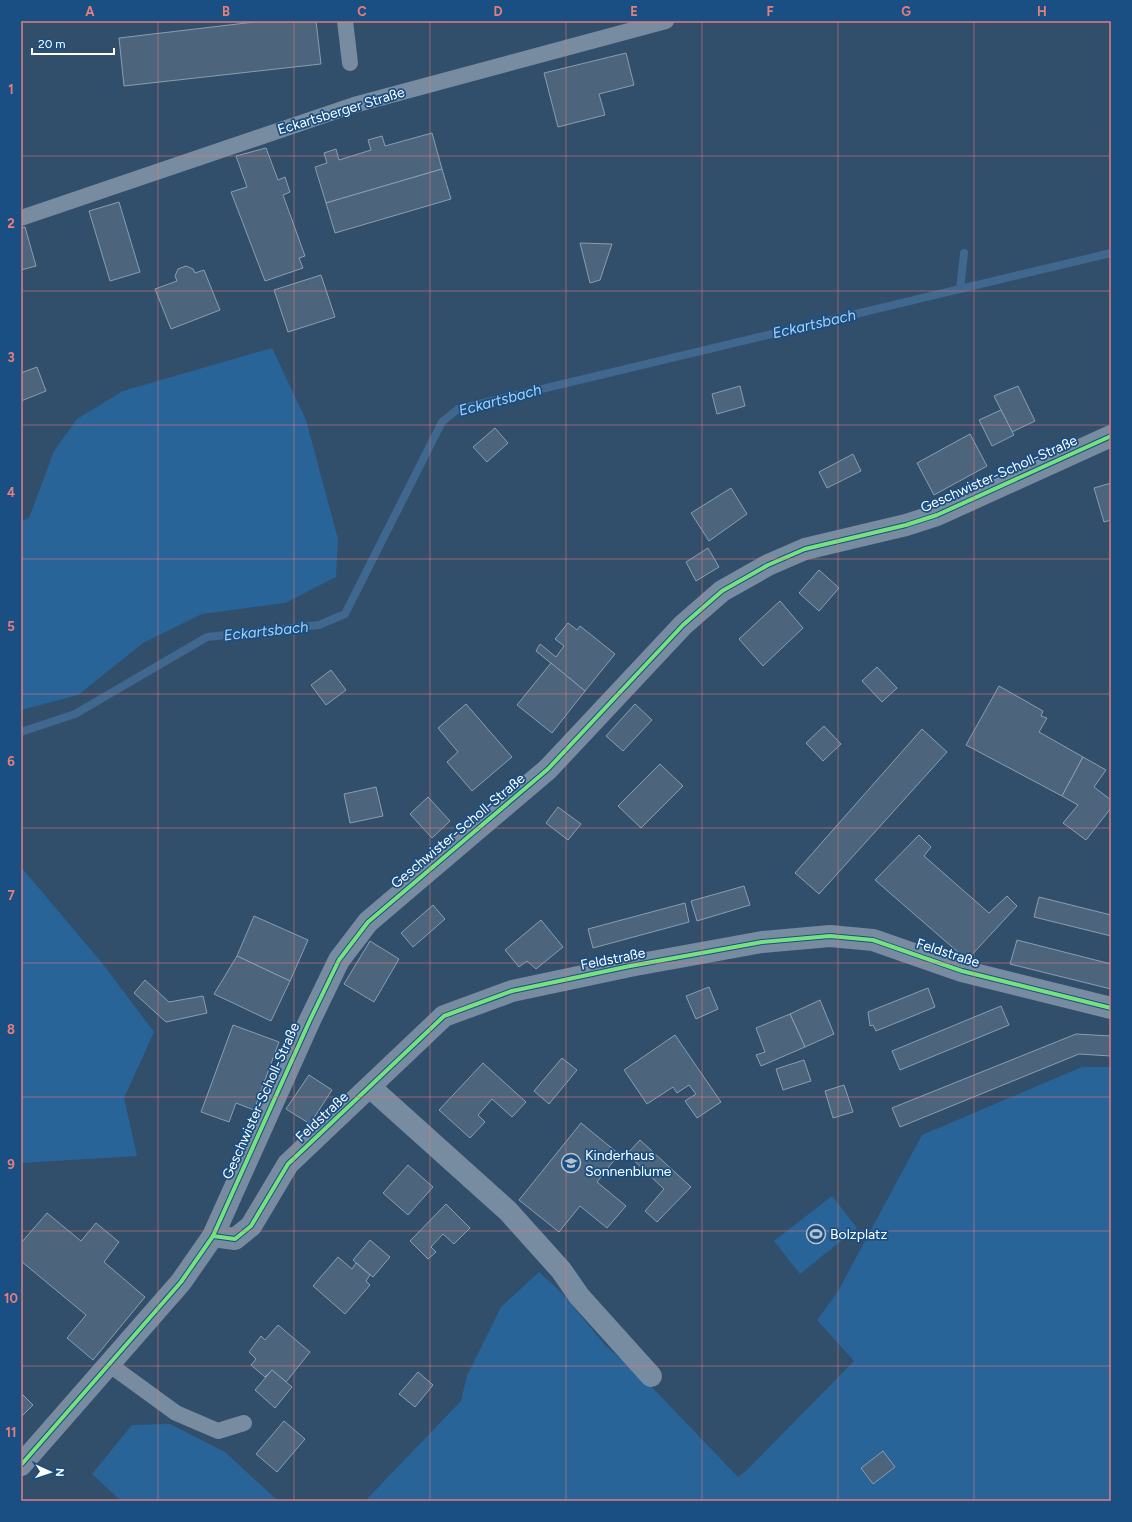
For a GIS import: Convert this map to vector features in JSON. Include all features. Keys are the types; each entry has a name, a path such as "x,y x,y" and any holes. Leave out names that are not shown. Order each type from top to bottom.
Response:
{"street":[{"name":"Geschwister-Scholl-Straße","path":"21,1465 181,1282 213,1236 310,1020 339,960 368,922 548,769 682,625 722,591 768,565 805,549 906,525 937,515 1111,436"},
{"name":"Feldstraße","path":"213,1236 235,1239 250,1226 288,1164 444,1016 512,990 630,966 762,942 830,936 873,940 962,971 1111,1008"},
{"path":"370,1087 508,1211 561,1270 579,1296 651,1376"}],"lane":[{"path":"345,21 350,63"},
{"name":"Eckartsberger Straße","path":"21,218 354,105 666,21"},
{"path":"110,1365 176,1413 218,1431 244,1423"}],"shaded area":[{"path":"272,348 306,420 338,539 336,577 285,603 202,614 143,643 78,695 21,710 21,521 29,518 54,451 77,419 123,391"},
{"path":"21,867 102,963 154,1032 124,1098 137,1156 21,1163"},
{"path":"1082,1067 1111,1067 1111,1501 365,1501 461,1401 467,1376 501,1307 539,1272 562,1293 605,1345 645,1380 738,1477 747,1470 854,1361 817,1320 837,1293 922,1135"},
{"name":"Bolzplatz","path":"832,1196 857,1228 800,1274 774,1241"},
{"path":"170,1424 225,1452 278,1501 121,1501 92,1474 132,1425"}],"building":[{"path":"263,21 316,21 321,64 124,86 119,38"},
{"path":"626,53 634,85 599,94 605,115 558,127 544,73"},
{"path":"432,133 442,169 326,203 315,167 327,163 324,153 336,149 339,160 371,150 368,140 382,136 385,146"},
{"path":"266,148 278,180 285,177 290,192 283,195 305,256 299,258 303,268 265,281 231,192 247,187 236,156"},
{"path":"442,169 451,199 335,233 326,203"},
{"path":"119,202 140,272 110,281 89,211"},
{"path":"25,227 36,266 21,270 21,228"},
{"path":"580,243 612,244 600,280 590,283"},
{"path":"186,266 193,269 195,273 204,270 220,310 171,329 155,289 177,281 175,276 178,269"},
{"path":"321,275 335,317 288,332 274,290"},
{"path":"37,367 46,391 21,401 21,373"},
{"path":"740,386 745,406 717,414 712,394"},
{"path":"1018,386 1035,421 1012,432 994,396"},
{"path":"1001,410 1014,435 992,446 979,420"},
{"path":"495,428 508,443 487,462 473,447"},
{"path":"970,434 987,466 934,495 917,463"},
{"path":"853,454 861,471 827,488 819,472"},
{"path":"1111,483 1111,520 1104,522 1094,488"},
{"path":"731,488 747,514 709,541 691,513"},
{"path":"708,548 719,567 696,581 686,562"},
{"path":"819,570 839,588 819,611 799,593"},
{"path":"780,601 803,628 763,666 739,639"},
{"path":"568,623 577,630 580,626 615,654 585,691 536,651 540,644 556,657 564,646 555,639"},
{"path":"551,663 585,691 552,733 517,705"},
{"path":"877,667 897,688 882,702 862,681"},
{"path":"331,670 346,690 326,705 311,685"},
{"path":"999,686 1043,711 1041,716 1047,718 1039,732 1083,757 1062,796 966,745"},
{"path":"466,704 512,757 472,791 447,762 458,752 438,728"},
{"path":"635,704 652,720 623,751 606,736"},
{"path":"824,726 841,744 823,761 806,743"},
{"path":"922,729 947,752 819,894 795,873"},
{"path":"1083,757 1106,770 1094,787 1111,800 1111,808 1086,840 1063,823 1078,805 1062,796"},
{"path":"660,764 683,786 641,828 618,806"},
{"path":"376,787 383,816 350,823 344,794"},
{"path":"428,797 450,821 432,838 410,814"},
{"path":"558,807 581,824 568,840 546,823"},
{"path":"919,835 931,847 924,856 989,913 1007,896 1017,906 967,960 875,880"},
{"path":"744,886 750,905 697,921 691,901"},
{"path":"1039,897 1111,915 1111,936 1034,917"},
{"path":"685,903 689,922 593,948 588,929"},
{"path":"433,905 445,919 413,947 401,933"},
{"path":"254,916 308,940 290,981 237,956"},
{"path":"541,920 563,947 536,969 527,961 519,967 505,950"},
{"path":"1017,940 1111,964 1111,989 1010,964"},
{"path":"370,941 399,959 374,1002 344,984"},
{"path":"237,956 290,981 271,1021 214,994"},
{"path":"145,980 169,1002 203,996 207,1013 166,1022 134,993"},
{"path":"709,987 718,1009 696,1019 686,996"},
{"path":"928,988 935,1007 876,1031 873,1025 870,1026 868,1012"},
{"path":"820,1000 834,1034 805,1047 790,1014"},
{"path":"1001,1006 1009,1025 900,1070 892,1051"},
{"path":"790,1014 805,1047 761,1066 756,1055 765,1052 756,1028"},
{"path":"233,1025 279,1042 254,1110 236,1103 229,1122 201,1112"},
{"path":"1076,1034 1111,1036 1111,1056 1079,1054 900,1127 892,1108"},
{"path":"675,1035 721,1102 697,1118 685,1101 696,1094 689,1085 677,1093 673,1087 647,1104 624,1070"},
{"path":"562,1058 577,1070 549,1104 534,1091"},
{"path":"804,1060 811,1081 783,1090 776,1069"},
{"path":"483,1063 526,1102 512,1117 492,1099 478,1115 485,1122 470,1138 439,1110"},
{"path":"309,1075 332,1090 310,1124 286,1109"},
{"path":"844,1085 853,1112 833,1118 825,1091"},
{"path":"581,1123 619,1154 597,1182 626,1206 607,1228 580,1206 559,1232 519,1200"},
{"path":"640,1140 691,1187 657,1222 645,1211 664,1189 627,1154"},
{"path":"408,1165 433,1187 408,1215 383,1193"},
{"path":"446,1204 470,1228 454,1244 443,1234 431,1247 436,1252 428,1259 410,1241"},
{"path":"47,1213 81,1241 96,1223 119,1242 104,1262 145,1297 93,1360 67,1338 86,1315 21,1261 21,1243"},
{"path":"370,1240 390,1257 373,1277 353,1260"},
{"path":"338,1257 352,1269 356,1263 370,1275 366,1281 370,1285 345,1314 313,1286"},
{"path":"278,1325 310,1352 286,1382 272,1370 265,1377 251,1365 256,1359 249,1352 261,1336 265,1340"},
{"path":"272,1370 292,1387 275,1408 255,1390"},
{"path":"418,1372 433,1385 415,1407 399,1394"},
{"path":"21,1393 33,1405 21,1417"},
{"path":"284,1421 305,1439 277,1472 256,1454"},
{"path":"883,1451 895,1467 873,1484 861,1468"}],"waterway":[{"path":"960,289 964,253"},
{"name":"Eckartsbach","path":"21,732 75,714 207,637 319,625 345,614 442,422 458,409 1111,253"}],"cycle path":[{"path":"21,1465 181,1282 213,1236 310,1020 339,960 368,922 548,769 683,625 722,591 768,565 805,549 906,525 937,515 1111,436"},
{"path":"213,1236 235,1239 251,1226 288,1164 444,1016 512,991 630,966 762,942 830,936 873,940 962,971 1111,1008"}],"place":[{"name":"Kinderhaus Sonnenblume","path":"571,1163"},
{"name":"Bolzplatz","path":"816,1234"}]}
